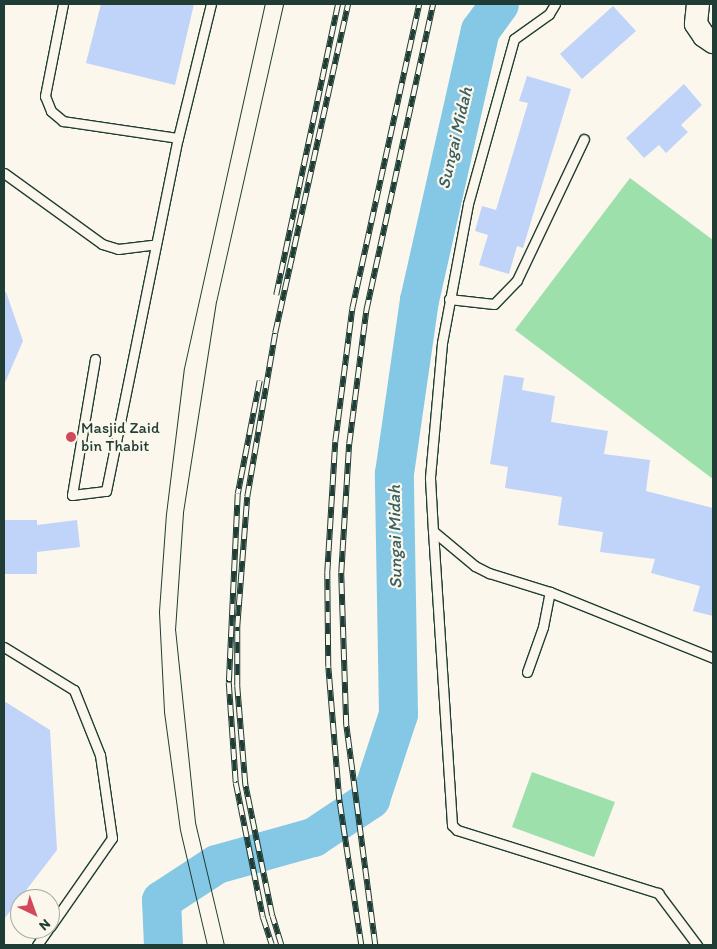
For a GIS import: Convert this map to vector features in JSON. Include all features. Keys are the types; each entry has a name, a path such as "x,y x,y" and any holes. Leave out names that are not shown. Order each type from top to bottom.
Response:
{"street":[{"path":"698,4 696,24 704,36 713,42"}],"lane":[{"path":"63,4 45,96 50,111 63,121 178,138"},
{"path":"95,358 72,495 106,492 178,138 211,4"},
{"path":"554,4 549,14 514,38 468,204 449,299 430,478 452,825 458,830 658,893 698,945"},
{"path":"449,299 494,304 517,280 584,139"},
{"path":"4,173 102,244 118,249 156,244"},
{"path":"433,531 474,566 550,592 713,658"},
{"path":"527,672 543,627 550,592"},
{"path":"4,647 74,690 100,755 112,838 60,912"}],"green space":[{"path":"630,178 713,240 713,479 515,330"},
{"path":"532,772 615,802 594,857 512,827"}],"building":[{"path":"101,4 194,4 175,85 86,63"},
{"path":"613,6 636,31 582,79 560,54"},
{"path":"527,76 571,89 523,248 517,246 509,274 479,265 488,235 475,231 482,206 496,210 528,103 519,101"},
{"path":"684,84 702,105 681,125 688,132 666,153 659,145 644,158 626,138"},
{"path":"6,292 23,341 4,385 4,293"},
{"path":"504,375 524,378 522,390 555,396 551,422 608,431 604,454 650,460 646,491 713,508 713,616 693,611 700,586 651,573 655,559 600,552 603,532 558,525 562,497 505,488 508,467 490,464"},
{"path":"4,520 37,520 37,525 77,520 80,547 37,552 37,574 4,574"},
{"path":"4,701 50,730 57,850 27,889 10,889 10,911 4,919"}],"waterway":[{"name":"Sungai Midah","path":"163,945 161,900 216,864 313,837 370,799 398,714 394,473 419,300 480,30 499,4"}],"tram line":[{"path":"207,945 180,830 164,711 159,611 166,514 184,368 265,4"},
{"path":"224,945 195,822 175,630 183,512 216,302 283,4"}],"railway":[{"path":"276,295 338,4"},
{"path":"281,945 272,916 245,784 237,686 237,627 247,497 275,333 348,4"},
{"path":"361,945 339,800 328,667 327,573 335,442 352,309 419,4"},
{"path":"375,945 346,726 341,573 349,444 366,311 433,4"},
{"path":"260,381 238,494 229,683 236,783 263,917 272,945"}],"place":[{"name":"Masjid Zaid bin Thabit","path":"71,437"}]}
